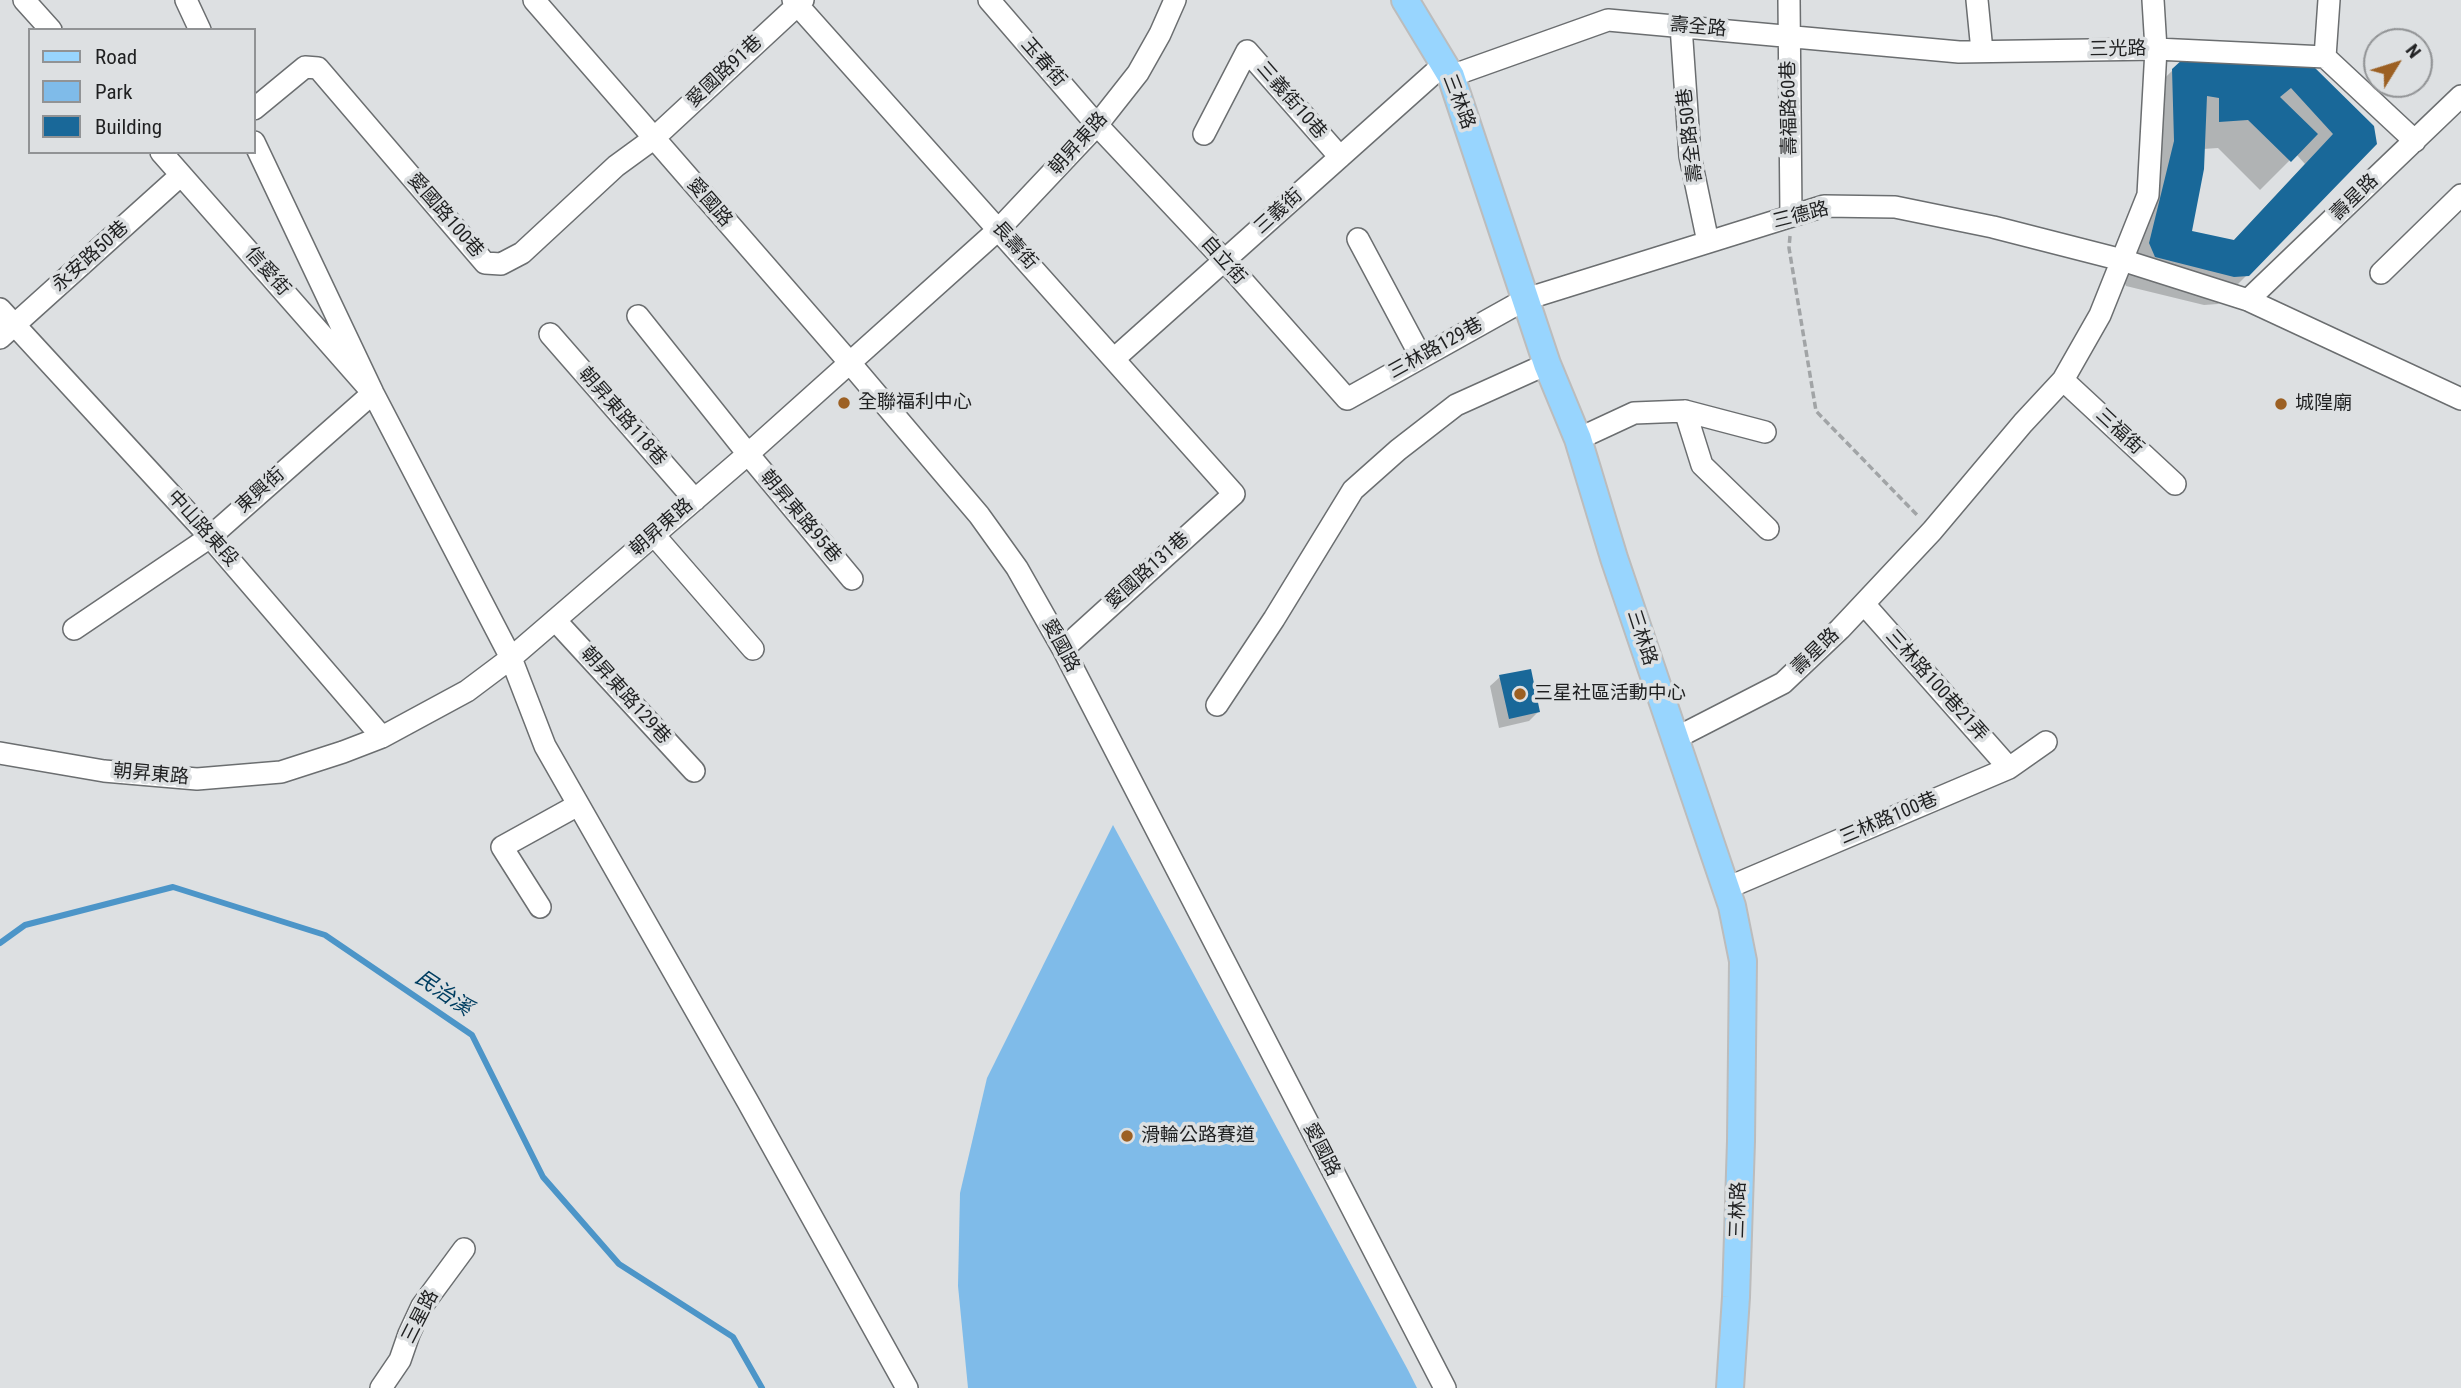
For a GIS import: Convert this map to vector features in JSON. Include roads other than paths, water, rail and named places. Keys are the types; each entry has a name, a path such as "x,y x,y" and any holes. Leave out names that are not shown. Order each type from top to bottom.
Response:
{"main road":[{"name":"三林路","path":"1405,0 1447,71 1547,364 1578,439 1674,739 1727,888 1743,961 1741,1141 1730,1388"}],"street":[{"path":"24,0 49,28"},
{"path":"186,0 199,28"},
{"name":"愛國路","path":"534,0 850,363 979,515 1017,568 1063,649 1445,1388"},
{"name":"玉春街","path":"989,0 1097,125"},
{"name":"朝昇東路","path":"0,753 104,771 197,779 281,772 382,737 467,691 511,658 748,454 999,229 1097,125 1138,73 1175,0"},
{"name":"壽福路60巷","path":"1789,0 1791,216"},
{"path":"1977,0 1982,51"},
{"path":"2063,380 2100,315 2147,195 2156,49 2153,0"},
{"path":"2329,0 2325,57 2415,141"},
{"name":"愛國路91巷","path":"653,139 798,2"},
{"name":"長壽街","path":"798,2 1234,494"},
{"name":"壽全路","path":"1447,71 1607,10 1681,26 1789,36"},
{"name":"壽全路50巷","path":"1681,26 1690,156 1708,242"},
{"name":"三光路","path":"1789,36 1959,52 2156,49 2325,57"},
{"name":"三義街10巷","path":"1204,134 1247,51 1340,157"},
{"name":"愛國路100巷","path":"256,107 305,67 318,68 485,263 501,264 522,253 616,166 653,139"},
{"name":"三義街","path":"1115,359 1340,157 1447,71"},
{"name":"壽星路","path":"2248,300 2461,96"},
{"name":"自立街","path":"1097,125 1224,261 1347,399"},
{"path":"256,146 373,393 511,658 545,746 748,1101 906,1388"},
{"name":"信愛街","path":"163,154 373,393"},
{"name":"永安路50巷","path":"8,332 181,175"},
{"path":"2381,273 2461,195"},
{"name":"三德路","path":"1526,299 1824,206 1895,207 1993,227 2122,260"},
{"path":"1358,239 1421,357"},
{"path":"2122,260 2248,300 2461,399"},
{"name":"三林路129巷","path":"1347,399 1526,299"},
{"name":"中山路東段","path":"0,309 8,332 210,537 382,737"},
{"name":"朝昇東路95巷","path":"638,316 852,579"},
{"name":"朝昇東路118巷","path":"550,334 695,500"},
{"path":"1216,705 1274,619 1353,490 1398,450 1456,405 1547,364"},
{"name":"壽星路","path":"1674,739 1783,683 1864,604 1933,531 2023,423 2063,380"},
{"name":"三福街","path":"2063,380 2175,484"},
{"name":"東興街","path":"74,629 210,537 373,393"},
{"path":"1578,439 1634,413 1685,411 1765,432"},
{"path":"1685,411 1702,465 1768,529"},
{"name":"愛國路131巷","path":"1063,649 1234,494"},
{"path":"654,535 753,649"},
{"name":"三林路100巷21弄","path":"1864,604 2009,768"},
{"name":"朝昇東路129巷","path":"555,620 694,771"},
{"name":"三林路100巷","path":"1727,888 2009,768 2046,742"},
{"path":"540,907 502,847 578,805"},
{"name":"三星路","path":"381,1388 400,1360 422,1306 464,1249"}],"waterway":[{"name":"民治溪","path":"0,943 25,925 173,887 325,935 472,1035 543,1177 619,1264 733,1337 762,1388"}],"place":[{"name":"全聯福利中心","path":"844,403"},
{"name":"城隍廟","path":"2281,404"},
{"name":"三星社區活動中心","path":"1520,694"},
{"name":"滑輪公路賽道","path":"1127,1136"}]}
